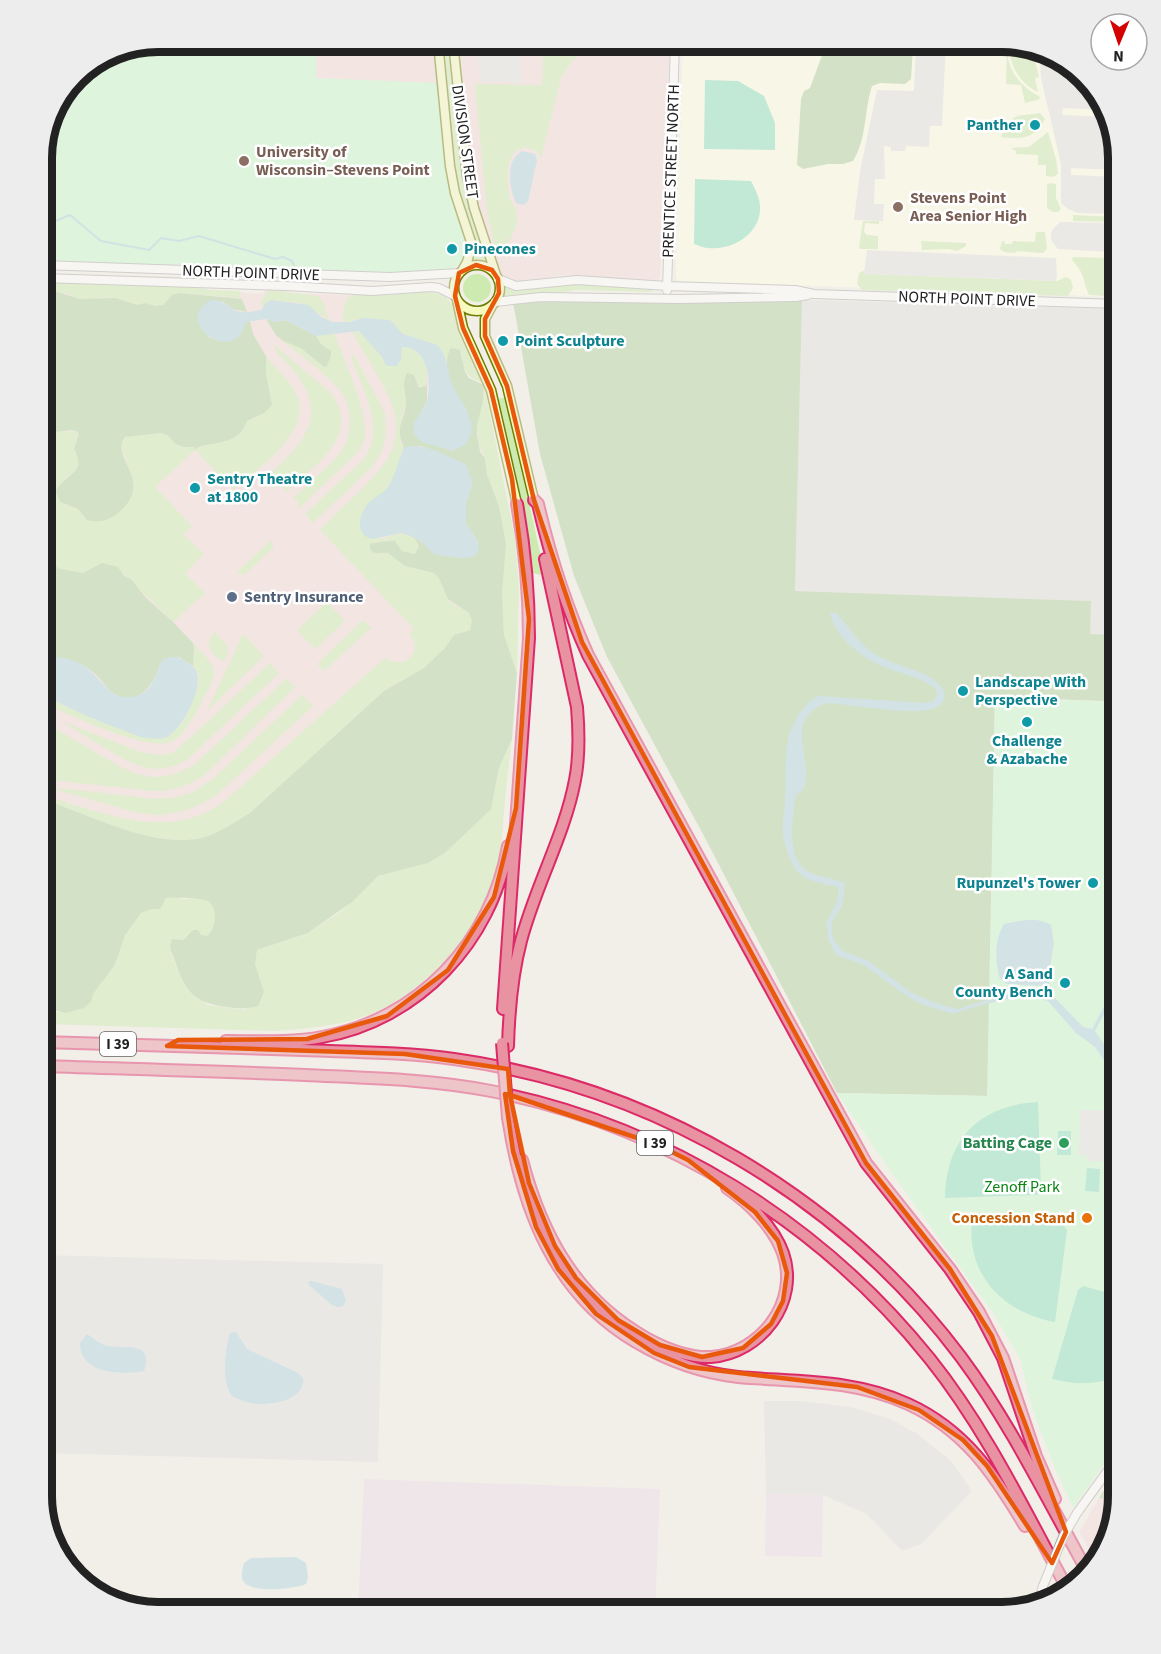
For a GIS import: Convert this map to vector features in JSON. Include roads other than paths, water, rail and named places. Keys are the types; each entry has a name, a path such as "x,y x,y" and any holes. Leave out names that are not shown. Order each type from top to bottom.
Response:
{"highway":[{"path":"505,1044 521,941 571,797 577,770 579,739 577,706 533,505 534,500"},
{"path":"534,500 538,504 556,574 588,655 852,1140 874,1175 964,1288 996,1343 1010,1377 1036,1456 1060,1510 1064,1528"},
{"path":"517,504 525,558 529,628 527,684 516,808 505,1044 511,1119 519,1175 545,1247 573,1290 611,1326 654,1353 688,1367 737,1377 830,1382 858,1387 895,1398 919,1410 963,1440 987,1466 1042,1554 1054,1565"},
{"path":"167,1046 178,1040 280,1041 324,1037 387,1016 413,999 448,970 488,912 501,879 516,808"},
{"name":"I 39","path":"52,1042 395,1054 447,1058 485,1064 558,1081 618,1100 697,1136 775,1182 858,1247 908,1293 962,1358 978,1382 1008,1430 1084,1564"},
{"name":"I 39","path":"52,1066 354,1077 448,1084 491,1091 561,1109 624,1130 688,1160 734,1184 790,1223 854,1277 898,1322 931,1360 968,1413 1007,1477 1064,1582"},
{"path":"511,1119 538,1210 555,1246 592,1297 618,1320 660,1345 690,1356 721,1355 743,1348 771,1324 783,1301 787,1281 786,1263 778,1241 755,1212 730,1190 695,1169 688,1160"}],"main road":[{"name":"DIVISION STREET","path":"439,52 450,166 455,193 472,245 467,262 461,271"},
{"name":"DIVISION STREET","path":"454,52 467,177 474,208 497,277"},
{"path":"517,504 491,390 463,328 456,298 455,282 461,271 471,266 482,266 492,270 497,277 499,293 485,320 485,336 507,386 534,500"},
{"path":"456,298 462,305 472,310 484,309 494,304"}],"street":[{"name":"PRENTICE STREET NORTH","path":"667,299 675,53"},
{"name":"NORTH POINT DRIVE","path":"53,266 390,278 461,271"},
{"name":"NORTH POINT DRIVE","path":"497,277 516,286 577,280 788,290 814,294 1108,304"},
{"name":"NORTH POINT DRIVE","path":"53,278 372,291 431,287 440,288 456,298"},
{"name":"NORTH POINT DRIVE","path":"494,304 542,297 667,299 796,297 814,294"},
{"path":"1041,1594 1063,1537 1108,1470"}],"water":[{"path":"522,151 535,154 537,160 528,201 523,205 516,203 510,182 513,161"},
{"path":"211,300 219,301 240,312 262,310 265,303 271,300 309,305 321,317 333,322 350,322 363,318 389,320 403,334 437,345 445,358 454,389 470,417 472,425 466,444 453,451 427,444 415,435 413,426 427,402 429,385 423,359 411,348 402,347 401,359 397,366 387,366 359,331 316,336 286,320 276,322 266,319 246,322 240,335 232,341 213,339 199,325 198,317 201,308"},
{"path":"410,446 431,449 465,464 472,485 466,503 466,524 479,543 478,552 473,557 460,558 434,554 420,540 402,533 372,539 363,533 360,520 364,510 369,502 388,487 404,448"},
{"path":"830,613 837,613 857,639 872,652 881,658 930,677 945,692 941,704 932,709 904,711 828,703 813,710 805,720 802,744 806,780 803,789 796,795 792,837 796,858 801,866 809,872 845,884 842,906 832,922 835,942 845,952 867,960 912,993 938,1004 958,1009 998,996 1045,991 1044,986 1007,984 1000,979 996,951 998,937 1004,924 1028,920 1046,922 1051,925 1054,943 1048,979 1051,994 1083,1027 1092,1029 1108,999 1108,1006 1095,1031 1108,1050 1108,1066 1095,1047 1076,1033 1048,1001 1019,997 953,1014 921,1004 864,965 836,955 829,941 826,922 837,902 839,887 816,882 801,875 792,862 784,842 786,756 792,728 803,708 819,696 925,703 932,702 937,695 936,689 926,682 889,669 862,655 845,640 833,623"},
{"path":"53,656 66,658 81,664 111,692 120,697 136,696 149,688 163,659 177,657 192,666 197,674 196,690 189,710 177,728 164,738 141,737 53,699"},
{"path":"308,1282 342,1289 346,1300 343,1306 332,1305 309,1285"},
{"path":"236,1332 247,1349 298,1373 303,1378 300,1391 289,1399 267,1404 249,1403 232,1396 226,1382 225,1365 230,1333"},
{"path":"87,1334 106,1345 137,1348 142,1351 146,1361 144,1371 124,1373 94,1367 82,1353 80,1343"},
{"path":"296,1557 306,1563 308,1578 306,1584 291,1588 260,1589 245,1583 242,1578 244,1563 251,1558"}],"waterway":[{"path":"53,222 70,215 101,241 149,250 161,238 179,241 199,236 275,259 283,257 292,261 297,272"}],"place":[{"name":"Panther","path":"1035,125"},
{"name":"University of Wisconsin–Stevens Point","path":"244,161"},
{"name":"Stevens Point Area Senior High","path":"898,207"},
{"name":"Pinecones","path":"452,249"},
{"name":"Point Sculpture","path":"503,341"},
{"name":"Sentry Theatre at 1800","path":"195,488"},
{"name":"Sentry Insurance","path":"232,597"},
{"name":"Landscape With Perspective","path":"963,691"},
{"name":"Challenge & Azabache","path":"1027,722"},
{"name":"Rupunzel's Tower","path":"1093,883"},
{"name":"A Sand County Bench","path":"1065,983"},
{"name":"Batting Cage","path":"1064,1143"},
{"name":"Concession Stand","path":"1087,1218"}],"park label":[{"name":"Zenoff Park","path":"1022,1187"}]}
